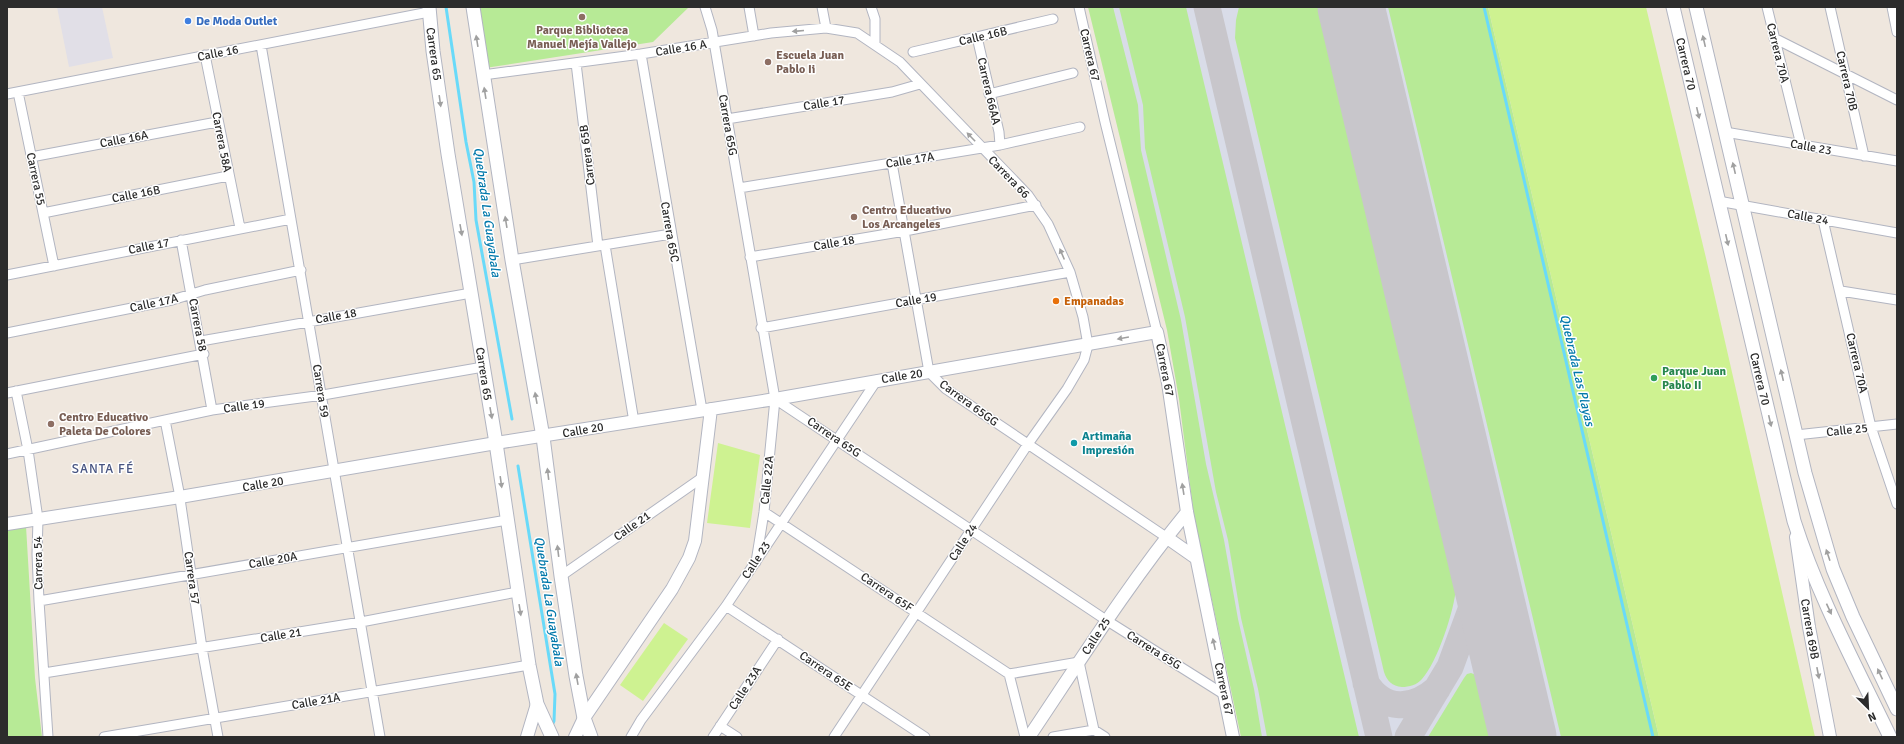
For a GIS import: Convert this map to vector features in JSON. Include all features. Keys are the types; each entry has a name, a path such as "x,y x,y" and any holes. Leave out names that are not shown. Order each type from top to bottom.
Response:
{"main road":[{"path":"473,7 512,260 543,437 561,576 584,718 591,737"},
{"name":"Carrera 70","path":"1673,7 1794,521 1807,559 1826,603 1890,737"},
{"name":"Carrera 70","path":"1696,7 1814,507 1833,569 1850,610 1897,709"},
{"name":"Carrera 65","path":"429,10 448,154 496,443 529,665 536,704 552,737"}],"street":[{"name":"Carrera 65G","path":"705,7 714,42 761,328 775,399 1106,620 1226,695"},
{"path":"749,7 754,36"},
{"path":"822,7 826,28"},
{"path":"871,7 875,19 875,44"},
{"name":"Carrera 67","path":"1079,7 1168,383 1187,512 1226,695 1233,737"},
{"name":"Carrera 70A","path":"1767,7 1801,145"},
{"name":"Carrera 70B","path":"1830,7 1864,156"},
{"path":"1892,7 1897,32"},
{"name":"Calle 16","path":"7,94 261,45 429,10"},
{"name":"Calle 16B","path":"913,52 1053,19"},
{"name":"Calle 16 A","path":"483,75 640,54 754,36 826,28 857,33 875,44"},
{"name":"Carrera 66AA","path":"977,37 1000,145"},
{"path":"1774,38 1897,100"},
{"name":"Carrera 66","path":"875,44 900,62 1036,205 1060,247 1070,272 1083,317 1088,345"},
{"name":"Carrera 59","path":"261,45 323,395 334,472 380,737"},
{"name":"Carrera 65C","path":"640,54 671,234 706,409"},
{"name":"Carrera 58A","path":"206,55 217,122 240,228"},
{"name":"Carrera 65B","path":"576,63 601,245 634,422"},
{"path":"989,94 1073,73"},
{"name":"Calle 17","path":"727,119 892,92 920,84"},
{"name":"Carrera 55","path":"18,92 54,266"},
{"name":"Calle 16A","path":"31,157 217,122"},
{"name":"Calle 17A","path":"739,188 1000,145 1080,127"},
{"name":"Calle 23","path":"1725,132 1897,161"},
{"name":"Carrera 65GG","path":"892,163 929,372 946,389 1166,537"},
{"name":"Calle 16B","path":"43,213 228,176"},
{"name":"Calle 24","path":"1718,201 1897,233"},
{"name":"Calle 18","path":"750,257 904,231 1036,205"},
{"name":"Calle 17","path":"7,275 291,219"},
{"name":"Carrera 70A","path":"1823,220 1841,291 1871,427 1897,504"},
{"path":"512,260 671,234"},
{"name":"Carrera 58","path":"181,240 204,354 212,410"},
{"name":"Calle 17A","path":"7,333 172,300 192,294 301,270"},
{"name":"Calle 19","path":"761,328 1070,272"},
{"path":"1841,291 1897,300"},
{"name":"Calle 18","path":"201,341 472,292"},
{"name":"Calle 20","path":"7,524 180,498 496,443 543,437 706,409 775,399 1157,332"},
{"name":"Calle 24","path":"834,737 971,529 1067,388 1084,360 1088,345"},
{"path":"11,392 204,354"},
{"name":"Calle 19","path":"7,454 212,410 323,395 483,367"},
{"name":"Calle 23","path":"631,737 641,720 726,606 877,380"},
{"name":"Carrera 54","path":"11,392 28,450 38,519 36,554 48,737"},
{"name":"Calle 22A","path":"756,562 764,512 775,399"},
{"path":"575,737 584,718 672,589 689,558 695,541 703,477 706,409"},
{"name":"Carrera 57","path":"165,420 180,498 202,648 218,737"},
{"name":"Calle 25","path":"1796,435 1897,424"},
{"name":"Calle 21","path":"561,576 703,477"},
{"name":"Carrera 65F","path":"764,512 1009,674"},
{"name":"Calle 25","path":"1029,737 1106,620 1166,537 1187,512"},
{"name":"Calle 20A","path":"39,601 507,520"},
{"name":"Carrera 69B","path":"1794,521 1809,627 1830,737"},
{"path":"1166,537 1196,558"},
{"name":"Calle 21","path":"44,673 361,622 517,592"},
{"name":"Carrera 65E","path":"726,606 925,737"},
{"name":"Calle 23A","path":"713,737 778,639"},
{"path":"1025,737 1009,674 1079,662 1094,730"},
{"name":"Calle 21A","path":"104,737 529,665"},
{"path":"527,737 536,704"},
{"path":"720,726 737,737"},
{"path":"1054,737 1094,730 1105,737"}],"shaded area":[{"path":"57,7 102,7 113,58 69,67"},
{"path":"1098,7 1488,7 1659,737 1248,737 1174,328"}],"green space":[{"path":"478,7 689,7 653,42 485,68"},
{"path":"1088,7 1113,7 1138,105 1141,150 1181,320 1206,464 1224,540 1238,619 1254,689 1262,737 1241,737 1194,516 1179,399 1167,330"},
{"path":"1119,7 1186,7 1359,737 1267,737 1258,689 1241,618 1228,540 1216,492 1185,317 1145,148 1143,105"},
{"path":"1239,7 1319,7 1456,587 1449,622 1434,661 1422,679 1418,683 1410,686 1402,687 1393,684 1388,680 1384,672 1235,38 1236,20"},
{"path":"1388,7 1488,7 1659,737 1561,737"},
{"name":"Parque Juan Pablo II","path":"1488,7 1646,7 1706,258 1815,737 1659,737"},
{"path":"718,443 760,455 750,528 707,523"},
{"path":"26,526 35,678 42,737 7,737 7,529"},
{"path":"664,623 688,639 643,701 620,685"},
{"path":"1471,673 1476,675 1479,680 1492,737 1428,737 1464,678 1467,674"}],"waterway":[{"name":"Quebrada La Guayabala","path":"446,7 466,142 474,182 476,220 512,419"},
{"name":"Quebrada Las Playas","path":"1484,7 1653,737"},
{"name":"Quebrada La Guayabala","path":"518,466 555,694 554,721 551,727"}],"taxiway":[{"path":"1207,7 1379,737"},
{"path":"1408,737 1450,667 1485,572"},
{"path":"1366,683 1381,699 1399,705 1418,701 1437,689"}],"runway":[{"path":"1351,7 1523,737"}],"place":[{"name":"Parque Biblioteca Manuel Mejía Vallejo","path":"582,17"},
{"name":"De Moda Outlet","path":"188,21"},
{"name":"Escuela Juan Pablo Ii","path":"768,62"},
{"name":"Centro Educativo Los Arcangeles","path":"854,217"},
{"name":"Empanadas","path":"1056,301"},
{"name":"Parque Juan Pablo II","path":"1654,378"},
{"name":"Centro Educativo Paleta De Colores","path":"51,424"},
{"name":"Artimaña Impresión","path":"1074,443"}],"district":[{"name":"SANTA FÉ","path":"103,468"}]}
